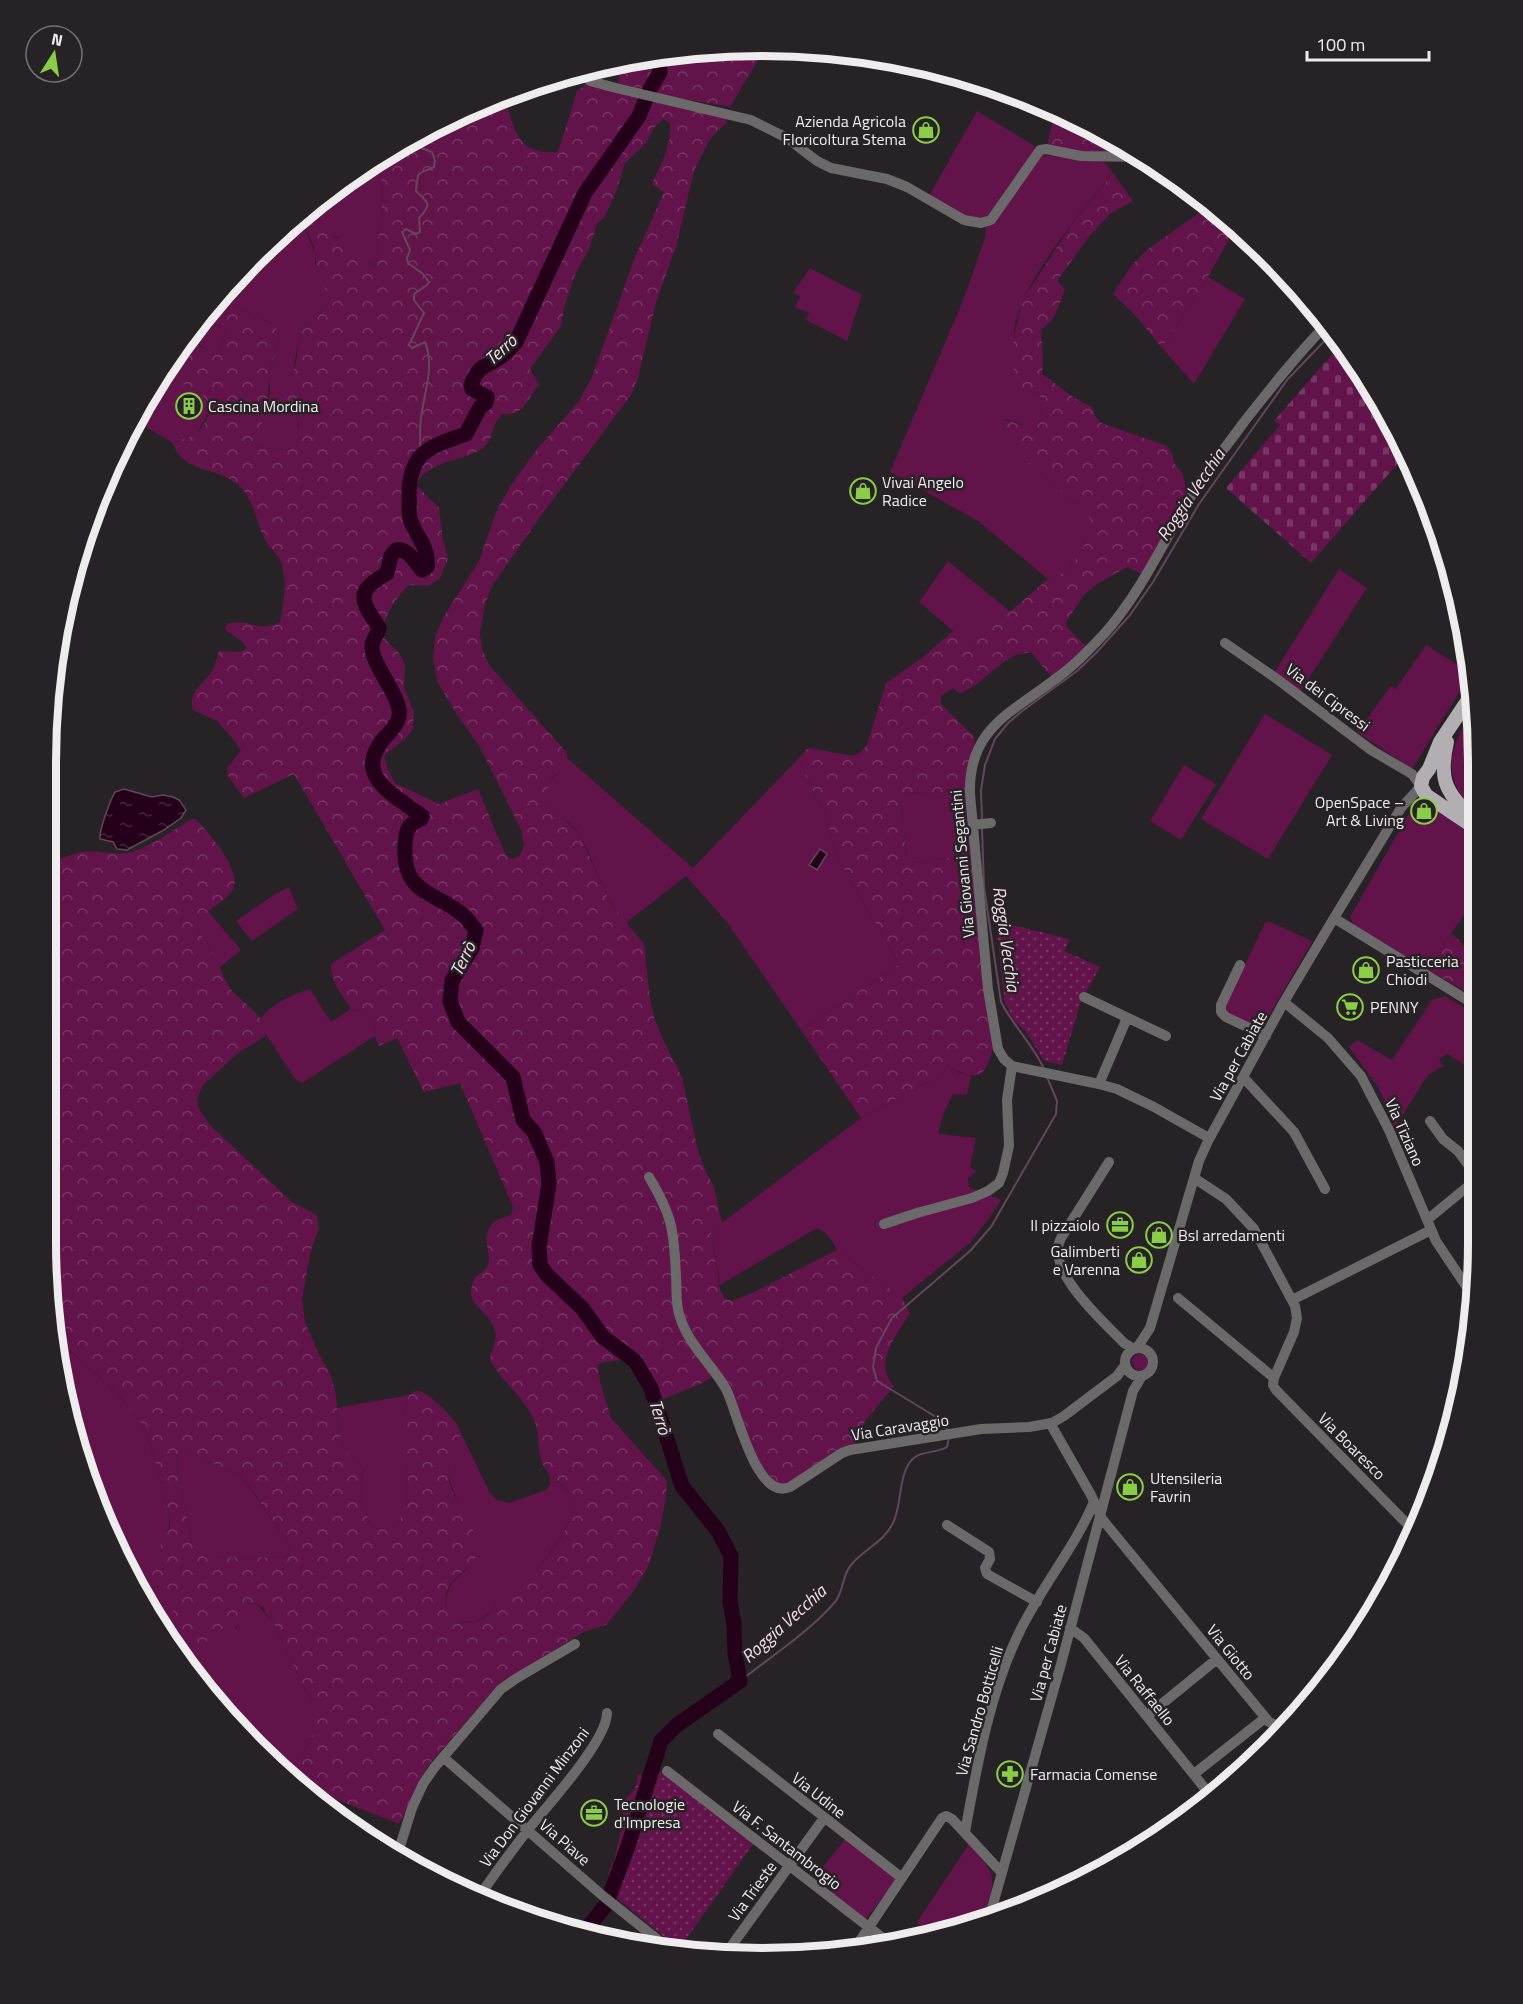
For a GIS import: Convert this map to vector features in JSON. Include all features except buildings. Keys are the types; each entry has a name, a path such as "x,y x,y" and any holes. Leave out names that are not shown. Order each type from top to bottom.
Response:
{"main road":[{"path":"1465,705 1440,742 1421,777 1426,795 1468,823"},
{"path":"1431,797 1442,794 1445,781 1443,764 1449,731"},
{"path":"1421,777 1437,772 1445,781 1457,803 1468,813"}],"street":[{"path":"587,78 641,95 751,120 786,138 817,161 831,168 887,179 908,187 964,220 981,223 991,220 1040,150 1046,149 1081,156 1126,157"},
{"name":"Via Giovanni Segantini","path":"1012,1066 998,1049 988,989 970,787 971,773 977,753 990,729 1010,710 1053,682 1075,663 1113,623 1134,593 1206,473 1298,354 1321,330"},
{"name":"Via dei Cipressi","path":"1225,643 1277,679 1365,746 1421,777"},
{"name":"Via per Cabiate","path":"992,1910 1133,1391 1133,1363 1150,1328 1194,1178 1209,1138 1284,1002 1421,777"},
{"path":"1396,818 1412,803 1431,797"},
{"path":"973,825 992,824"},
{"path":"1334,918 1468,1002"},
{"path":"1240,965 1221,1005 1221,1012 1226,1017 1266,1036"},
{"path":"1084,998 1167,1036"},
{"name":"Via Tiziano","path":"1284,1002 1332,1042 1361,1076 1389,1130 1429,1225 1447,1260 1466,1287"},
{"path":"1099,1084 1127,1018"},
{"path":"884,1224 972,1198 999,1183 1004,1173 1009,1146 1007,1095 1012,1066 1099,1084 1144,1102 1209,1138"},
{"path":"1243,1077 1294,1132 1325,1189"},
{"path":"1430,1121 1443,1139 1458,1151 1468,1165"},
{"path":"1109,1162 1061,1238 1057,1250 1071,1284 1124,1343 1133,1363 1148,1351"},
{"name":"Via Caravaggio","path":"649,1177 666,1208 673,1231 677,1305 681,1322 692,1343 727,1391 746,1446 771,1485 780,1490 788,1488 850,1450 1050,1423 1064,1416 1133,1363"},
{"path":"1194,1178 1226,1199 1251,1225 1262,1240 1292,1300 1296,1324 1274,1378"},
{"path":"1292,1300 1429,1225 1468,1187"},
{"name":"Via Boaresco","path":"1178,1298 1274,1378 1273,1385 1277,1392 1408,1525"},
{"name":"Via per Cabiate","path":"1133,1363 1149,1372 1153,1365 1148,1351 1150,1328"},
{"name":"Via Giotto","path":"1050,1423 1100,1515 1265,1718"},
{"name":"Via Sandro Botticelli","path":"965,1832 978,1763 997,1692 1017,1636 1077,1537 1094,1502"},
{"path":"947,1525 989,1552 987,1574 1037,1602"},
{"name":"Via Raffaello","path":"1070,1628 1084,1638 1206,1790"},
{"path":"399,1849 406,1824 425,1780 501,1689 575,1644"},
{"path":"1147,1716 1217,1659"},
{"name":"Via Don Giovanni Minzoni","path":"483,1891 576,1770 603,1730 606,1713"},
{"path":"1194,1774 1265,1718 1276,1725"},
{"name":"Via Udine","path":"718,1734 902,1878"},
{"name":"Via Piave","path":"443,1757 603,1896 659,1940"},
{"name":"Via F. Santambrogio","path":"667,1771 882,1938"},
{"path":"859,1941 942,1818 950,1817 1002,1873"},
{"name":"Via Trieste","path":"730,1947 824,1818"}],"green space":[{"path":"760,56 730,107 662,95 618,83 620,70 624,69 715,57"},
{"path":"588,83 727,118 726,124 709,141 694,171 676,247 656,302 638,378 631,395 492,586 485,604 480,633 482,649 489,665 567,753 567,762 552,778 546,799 551,807 579,834 611,904 644,944 654,1017 682,1077 697,1147 714,1187 722,1223 711,1231 720,1290 725,1299 732,1301 748,1295 837,1250 902,1298 910,1313 893,1340 886,1359 885,1368 894,1386 865,1421 855,1445 787,1485 777,1485 762,1466 718,1374 661,1400 641,1362 619,1360 598,1364 600,1382 611,1418 667,1481 660,1528 648,1567 633,1592 606,1625 583,1632 496,1687 428,1766 399,1824 320,1793 290,1768 307,1748 314,1729 314,1707 273,1622 263,1608 256,1603 248,1604 240,1622 229,1635 188,1644 182,1639 168,1594 158,1586 147,1589 143,1582 170,1527 150,1444 141,1423 126,1403 63,1344 62,1335 57,1289 56,1242 56,858 89,852 127,853 135,851 194,818 223,852 235,883 227,897 207,913 199,933 209,945 232,991 256,1013 267,1030 264,1037 238,1053 202,1086 197,1100 200,1111 211,1126 292,1202 317,1215 319,1229 311,1250 302,1299 305,1322 330,1374 335,1390 341,1441 347,1451 364,1468 360,1492 370,1526 386,1529 397,1524 404,1512 408,1478 404,1418 409,1395 417,1391 428,1395 458,1426 459,1441 449,1464 448,1475 454,1495 474,1532 477,1552 471,1564 451,1583 445,1610 454,1622 472,1622 484,1618 499,1600 526,1581 545,1559 571,1518 574,1505 572,1496 548,1472 542,1462 537,1427 531,1413 490,1359 496,1338 495,1331 492,1323 471,1295 475,1277 483,1271 489,1260 487,1234 490,1227 502,1218 511,1215 513,1207 460,1083 424,1092 397,1038 379,1046 374,1024 362,1012 351,1009 337,988 332,976 331,964 385,930 294,774 244,798 228,776 227,768 241,751 217,721 193,710 194,693 212,671 219,651 240,652 247,648 225,630 226,625 240,622 265,626 280,622 284,576 280,560 266,542 242,488 227,478 184,460 173,443 189,437 202,428 211,407 194,389 180,384 165,384 194,342 211,349 221,348 226,331 210,321 227,301 252,318 267,321 275,327 279,334 269,375 267,410 254,443 276,449 297,446 299,423 287,405 286,397 297,358 298,343 303,329 329,303 328,292 318,277 314,248 304,224 315,215 324,231 354,242 362,260 377,266 382,208 382,174 391,166 392,160 449,128 506,104 517,133 527,146 545,152 558,152 577,91","holes":["663,119 670,123 665,154 652,184 664,192 635,257 592,377 579,401 537,449 511,485 496,512 479,561 444,616 435,637 433,659 438,683 480,747 521,830 524,845 520,856 512,859 506,856 478,789 439,804 395,783 384,756 413,729 414,712 404,688 405,664 399,653 382,636 383,629 391,608 404,590 409,585 429,586 440,578 448,559 439,508 417,486 421,477 439,465 480,450 487,444 502,414 520,410 539,385 530,369 561,326 574,277 589,249 597,224 605,216 616,192 625,163 647,142 654,128","180,1451 189,1452 237,1474 246,1482 288,1542 291,1550 289,1556 283,1558 210,1557 199,1553 192,1546 176,1461"]},
{"path":"977,111 1038,148 989,216 982,218 958,213 929,196"},
{"path":"1053,119 1120,153 1082,152 1047,146"},
{"path":"1042,155 1104,161 1113,173 1052,251 1037,274 1017,318 1014,338 1023,388 1038,394 1043,400 1038,425 1031,427 1006,419 996,431 1025,441 1019,458 1038,468 1060,491 1081,505 1092,521 1083,549 1067,571 1048,579 978,521 890,472 964,298 986,235 985,227 995,223"},
{"path":"392,160 391,166 382,174 382,208 377,266 362,260 339,237 323,233 317,224 315,215 369,174"},
{"path":"1113,173 1133,201 1110,214 1088,238 1057,281 1065,289 1054,317 1041,329 1042,374 1072,396 1092,407 1101,423 1167,446 1174,463 1183,474 1186,491 1184,500 1142,574 1127,567 1097,584 1083,596 1066,622 1066,626 1087,647 1052,678 1031,652 1016,655 1004,662 977,684 960,694 953,688 941,696 941,704 975,738 968,803 914,792 906,795 900,802 907,855 911,861 918,863 972,854 994,1044 988,1064 979,1074 967,1074 947,1065 943,1074 935,1080 861,1118 801,1030 899,964 839,860 830,837 829,818 798,759 808,748 853,756 861,752 867,745 886,683 922,658 954,630 971,646 1048,579 1067,571 1083,549 1091,521 1081,505 1060,491 1038,468 1018,458 1024,441 995,431 998,419 1028,426 1038,425 1043,400 1038,394 1023,389 1013,367 1014,337 1022,301 1070,227"},
{"path":"1202,211 1231,235 1208,277 1162,348 1136,316 1113,294 1132,265 1148,249"},
{"path":"303,225 315,252 315,264 328,292 329,303 303,329 298,343 287,405 295,415 298,424 297,446 292,448 276,449 254,443 270,393 269,375 279,334 268,321 252,318 227,301 262,262"},
{"path":"810,268 862,295 847,341 806,320 809,313 795,308 800,296 793,293"},
{"path":"1208,277 1245,299 1194,384 1162,348"},
{"path":"210,321 226,331 221,348 211,351 194,342"},
{"path":"1335,350 1373,409 1402,464 1399,462 1311,563 1226,488 1280,425 1274,421"},
{"path":"165,383 183,384 194,389 211,407 197,434 173,443 141,424"},
{"path":"948,561 1012,613 971,646 919,602"},
{"path":"1339,569 1367,588 1300,692 1274,673"},
{"path":"1426,645 1461,667 1463,686 1412,769 1357,732 1391,686 1396,689"},
{"path":"1265,714 1332,755 1268,859 1201,819"},
{"path":"1466,720 1468,804 1455,784 1452,773 1454,749"},
{"path":"567,758 693,868 798,759 829,818 830,837 839,860 899,964 801,1030 726,921 686,876 626,923 611,903 579,834 547,802 548,785"},
{"path":"1184,765 1216,784 1181,840 1150,821"},
{"path":"914,792 968,803 972,854 918,863 911,861 907,855 900,802 906,795"},
{"path":"1424,804 1437,808 1468,833 1468,910 1425,968 1354,925 1350,917 1407,817 1416,807"},
{"path":"289,887 298,909 252,941 236,921"},
{"path":"208,911 241,950 219,968 209,945 199,933 200,921"},
{"path":"996,921 1069,939 1065,951 1100,967 1081,1001 1062,1065 1044,1061 1027,1033 1013,1019 1004,1000"},
{"path":"1268,921 1312,942 1261,1029 1225,1012 1224,1008"},
{"path":"1451,933 1459,940 1468,954 1468,993 1425,968"},
{"path":"310,989 331,1022 351,1009 362,1012 374,1024 375,1036 302,1083 295,1079 265,1033 265,1024 261,1018 283,1000"},
{"path":"1445,996 1468,1010 1468,1067 1447,1054 1439,1059 1443,1066 1427,1076 1395,1127 1378,1087 1349,1047 1357,1040 1392,1060 1432,1000"},
{"path":"947,1065 960,1073 971,1075 967,1095 953,1094 944,1112 938,1134 976,1138 970,1167 977,1171 968,1178 969,1187 1001,1200 971,1242 902,1298 837,1250 829,1237 817,1228 720,1285 711,1231 861,1118 935,1080 943,1074"},
{"path":"64,1345 126,1403 141,1423 150,1444 170,1520 168,1533 145,1587 109,1513 93,1469 69,1380"},
{"path":"1137,1354 1143,1354 1148,1362 1146,1368 1137,1370 1132,1365 1132,1359"},
{"path":"409,1395 404,1418 408,1478 404,1512 397,1524 386,1529 370,1526 360,1492 364,1468 347,1451 341,1441 337,1408"},
{"path":"460,1431 489,1491 497,1500 509,1503 546,1490 550,1485 547,1472 571,1495 574,1506 571,1517 557,1542 523,1584 500,1600 484,1617 476,1621 453,1622 445,1610 447,1597 450,1586 467,1569 469,1522 458,1503 447,1474 451,1454 458,1442"},
{"path":"180,1451 189,1452 237,1474 288,1542 291,1550 289,1556 283,1558 210,1557 199,1553 192,1546 176,1461"},
{"path":"162,1588 168,1594 236,1629 248,1604 256,1603 273,1622 314,1707 314,1729 307,1748 290,1768 262,1742 201,1672 174,1635 147,1589"},
{"path":"661,1771 665,1774 640,1848 619,1900 611,1895 643,1815 645,1792"},
{"path":"638,1774 646,1779 629,1837 610,1887 608,1874 614,1860 624,1817 621,1807 635,1788"},
{"path":"665,1774 753,1844 683,1944 671,1942 619,1900 659,1782"},
{"path":"845,1839 897,1879 866,1919 831,1892 839,1880 823,1867"},
{"path":"969,1844 991,1873 992,1888 985,1912 922,1929 917,1922"}],"water":[{"path":"124,789 152,797 163,795 173,797 179,800 186,810 181,818 162,831 127,850 117,849 113,842 100,839 100,835 115,792"},
{"path":"820,849 827,854 817,870 809,865"}],"waterway":[{"name":"Terrò","path":"589,1926 606,1905 628,1846 661,1741 677,1725 740,1681 730,1602 731,1556 718,1531 682,1486 651,1388 635,1361 603,1337 582,1308 547,1275 540,1265 539,1247 549,1184 547,1162 534,1132 523,1120 513,1077 458,1022 450,1001 452,981 472,948 476,930 463,915 414,883 405,861 405,839 408,828 422,816 387,790 378,781 373,771 373,760 378,747 395,725 399,713 397,701 375,660 372,645 379,628 367,609 364,595 369,586 387,573 391,556 396,550 408,553 422,570 427,567 425,548 409,516 410,481 417,460 441,443 466,434 480,407 486,403 487,397 472,389 474,378 480,369 502,356 516,342 585,193 639,116 660,72 659,64"},
{"path":"416,146 432,152 435,160 434,167 421,172 417,179 416,191 427,204 426,210 419,218 420,232 416,234 406,229 402,232 410,250 408,263 423,274 429,282 414,294 414,300 424,313 409,345 412,348 425,342 429,360 428,380 420,423 420,456"},
{"name":"Roggia Vecchia","path":"982,820 981,790 985,765 995,739 1021,712 1077,671 1130,615 1153,582 1199,504 1287,380 1327,338"},
{"name":"Roggia Vecchia","path":"982,828 984,887 1001,1002 1044,1069"},
{"name":"Roggia Vecchia","path":"948,1431 941,1420 877,1381 873,1367 876,1348 892,1318 970,1251 991,1227 1056,1114 1057,1101 1047,1077"},
{"name":"Roggia Vecchia","path":"740,1681 802,1634 835,1602 851,1565 879,1540 893,1523 904,1476 910,1462 917,1456 947,1447 949,1437"}],"place":[{"name":"Azienda Agricola Floricoltura Stema","path":"926,130"},
{"name":"Cascina Mordina","path":"189,406"},
{"name":"Vivai Angelo Radice","path":"863,491"},
{"name":"OpenSpace – Art & Living","path":"1424,811"},
{"name":"Pasticceria Chiodi","path":"1366,970"},
{"name":"PENNY","path":"1350,1007"},
{"name":"Il pizzaiolo","path":"1120,1225"},
{"name":"Bsl arredamenti","path":"1159,1235"},
{"name":"Galimberti e Varenna","path":"1139,1260"},
{"name":"Utensileria Favrin","path":"1130,1487"},
{"name":"Farmacia Comense","path":"1010,1774"},
{"name":"Tecnologie d'Impresa","path":"594,1813"}]}
